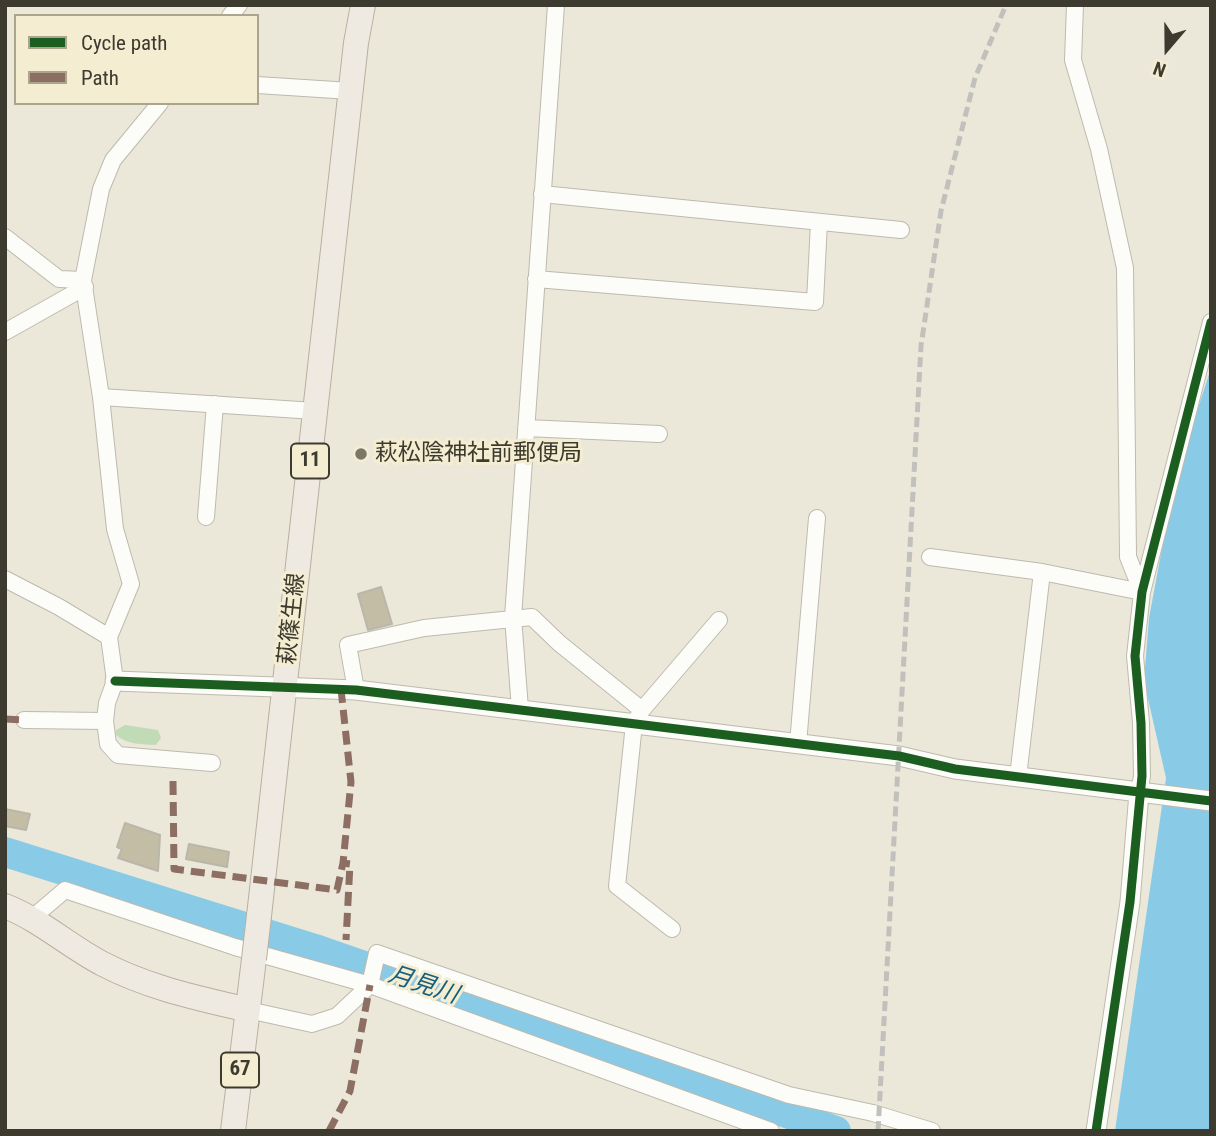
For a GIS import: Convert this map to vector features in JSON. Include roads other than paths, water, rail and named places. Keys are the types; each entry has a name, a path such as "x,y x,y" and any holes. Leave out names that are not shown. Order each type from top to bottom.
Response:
{"main road":[{"name":"萩篠生線","path":"247,1010 363,5"},
{"path":"5,906 135,980 247,1010"},
{"name":"67","path":"233,1131 247,1010"}],"street":[{"path":"520,709 513,617 556,5"},
{"path":"1075,5 1073,60 1099,149 1125,268 1128,557 1142,592"},
{"path":"259,85 351,91"},
{"path":"158,105 113,160 101,189 84,284 102,397 115,529 131,584 109,637 115,681 107,703 105,721 108,744 118,755 212,763"},
{"path":"542,194 901,230"},
{"path":"536,279 815,302 819,222"},
{"path":"5,236 59,279 84,284"},
{"path":"5,332 84,284"},
{"path":"1096,1131 1147,794 1142,776 1135,656 1142,592 1211,322"},
{"path":"102,397 315,411"},
{"path":"206,517 215,404"},
{"path":"526,428 659,434"},
{"path":"798,744 817,517"},
{"path":"930,557 1042,572 1142,592"},
{"path":"1018,777 1042,572"},
{"path":"5,579 109,637"},
{"path":"356,690 348,645 424,628 532,617 638,717"},
{"path":"672,929 617,886 638,717 719,620"},
{"path":"115,681 356,690 520,709 638,717 798,744 899,756 955,769 1211,801"},
{"path":"24,720 105,721"},
{"path":"31,919 65,890 235,947 370,985 771,1131"},
{"path":"247,1010 312,1024 337,1016 370,985 377,953 789,1095 873,1113 932,1131"}],"water":[{"path":"1211,368 1211,1131 1115,1131 1166,778 1144,681 1149,618 1175,479"}],"waterway":[{"name":"月見川","path":"5,852 315,949 542,1024 836,1131"}],"railway":[{"path":"878,1131 921,346 941,211 975,78 1006,5"}],"place":[{"name":"萩松陰神社前郵便局","path":"361,454"}]}
